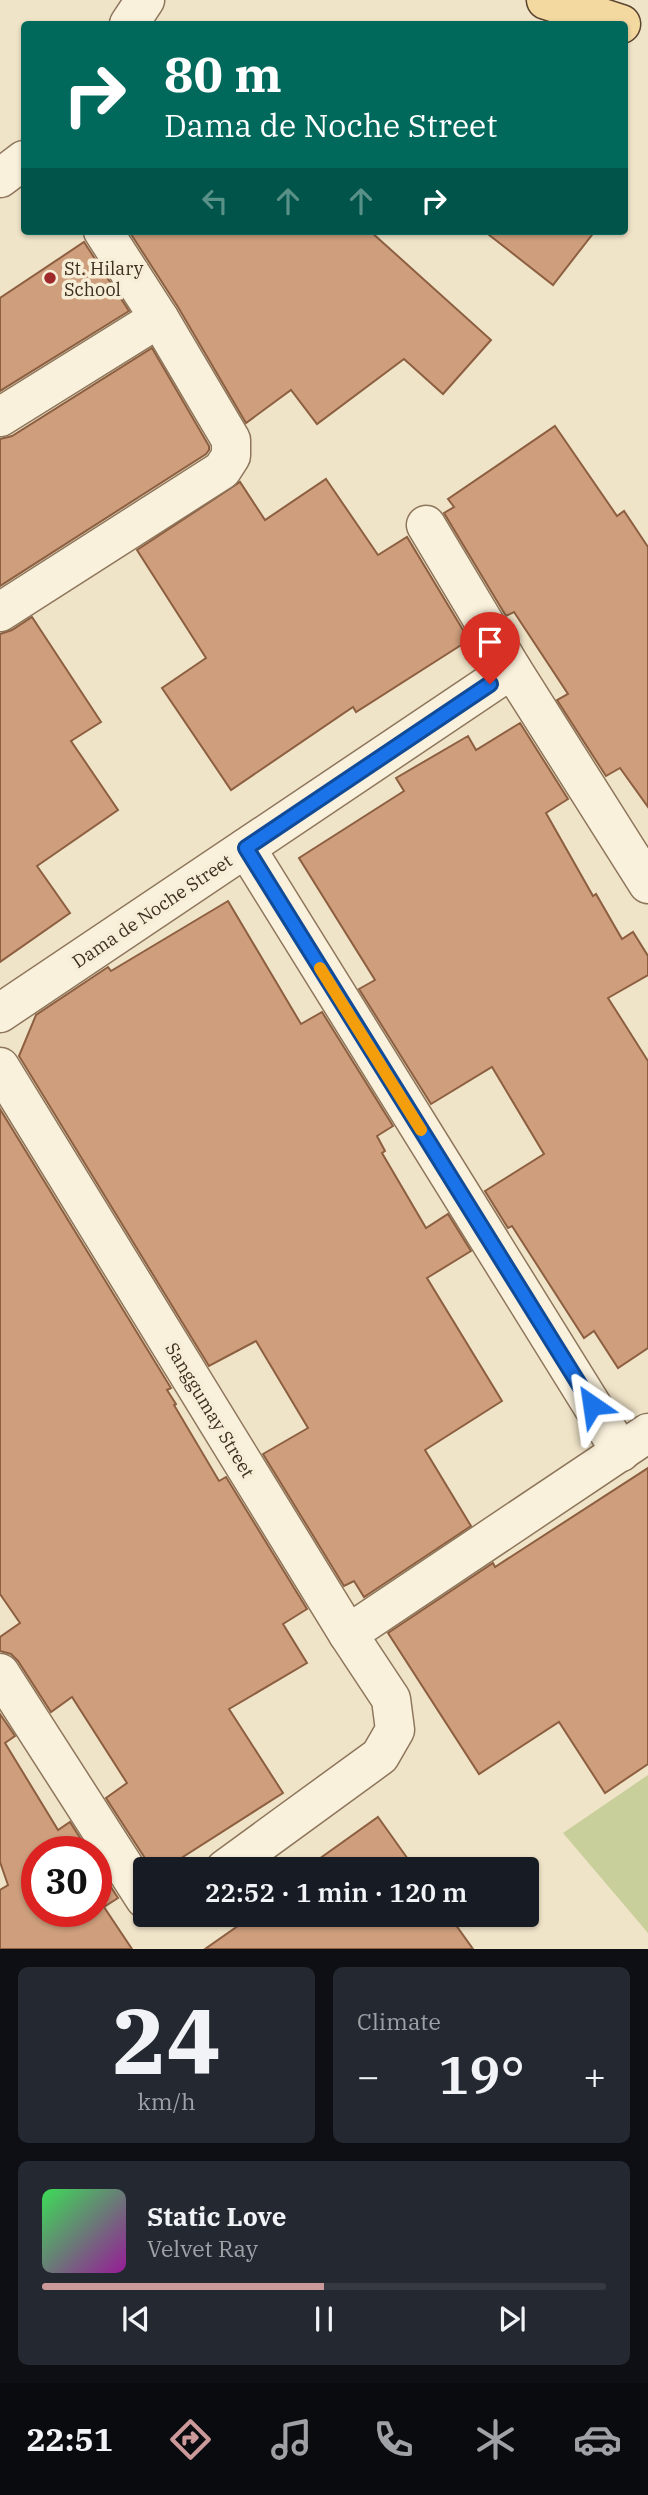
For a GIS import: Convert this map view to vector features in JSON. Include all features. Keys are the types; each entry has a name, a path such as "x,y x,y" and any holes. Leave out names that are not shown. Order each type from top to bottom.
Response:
{"main road":[{"path":"546,0 611,21"},
{"path":"628,27 648,33"}],"street":[{"path":"131,21 145,0"},
{"path":"0,178 21,162"},
{"path":"0,612 222,470 232,456 231,440 159,318 106,235"},
{"path":"0,417 159,318"},
{"path":"426,525 512,669 648,884"},
{"name":"Dama de Noche Street","path":"0,1013 512,669"},
{"path":"246,848 634,1442 348,1634"},
{"name":"Sanggumay Street","path":"0,1067 348,1634 391,1699 395,1730 380,1756 241,1857"},
{"path":"0,1673 133,1878"}],"green space":[{"path":"648,1775 648,1933 563,1833"}],"building":[{"path":"132,235 374,235 491,340 443,394 404,359 317,424 291,390 246,423 178,307"},
{"path":"489,235 592,235 553,285"},
{"name":"St. Hilary School","path":"84,242 129,311 0,391 0,298"},
{"path":"152,348 209,450 0,586 0,439 12,436"},
{"path":"555,426 617,516 624,511 648,547 648,807 620,768 606,776 557,700 568,694 514,612 506,616 444,513 454,507 448,499"},
{"path":"326,479 378,555 407,537 469,640 356,712 353,707 231,790 162,688 206,658 137,550 240,482 265,520"},
{"path":"32,617 101,722 71,741 118,810 37,866 70,913 0,962 0,634"},
{"path":"520,723 568,799 546,813 593,896 596,894 622,939 633,932 648,956 648,975 608,998 648,1061 648,1348 618,1368 594,1331 584,1338 512,1226 508,1228 485,1191 544,1154 492,1067 431,1104 359,989 375,980 299,858 404,791 396,778 468,736 476,750"},
{"path":"228,901 301,1024 322,1012 393,1126 377,1136 385,1151 382,1153 426,1228 448,1214 471,1251 427,1278 502,1401 425,1450 471,1526 364,1597 354,1581 344,1586 263,1454 308,1428 256,1341 209,1366 19,1056 36,1015 108,967 111,971"},
{"path":"0,1109 171,1388 167,1390 176,1404 174,1405 219,1481 226,1477 307,1609 283,1624 307,1663 229,1709 283,1793 183,1857 144,1857 106,1798 127,1783 72,1697 51,1712 18,1661 11,1654 0,1651 0,1637 20,1623 0,1594"},
{"path":"648,1468 648,1764 605,1793 559,1722 479,1774 388,1633 493,1563 495,1567"},
{"path":"0,1714 15,1736 5,1743 58,1830 70,1822 79,1836 21,1836 21,1927 112,1927 112,1919 132,1949 0,1949 0,1890 8,1885 0,1862"},
{"path":"378,1817 406,1857 322,1857"},
{"path":"112,1889 118,1898 112,1902"},
{"path":"236,1927 457,1927 473,1949 205,1949"}],"slow traffic":[{"path":"320,968 421,1130"}],"place":[{"name":"St. Hilary School","path":"50,278"}],"route":[{"path":"490,684 246,848 592,1405"}]}
